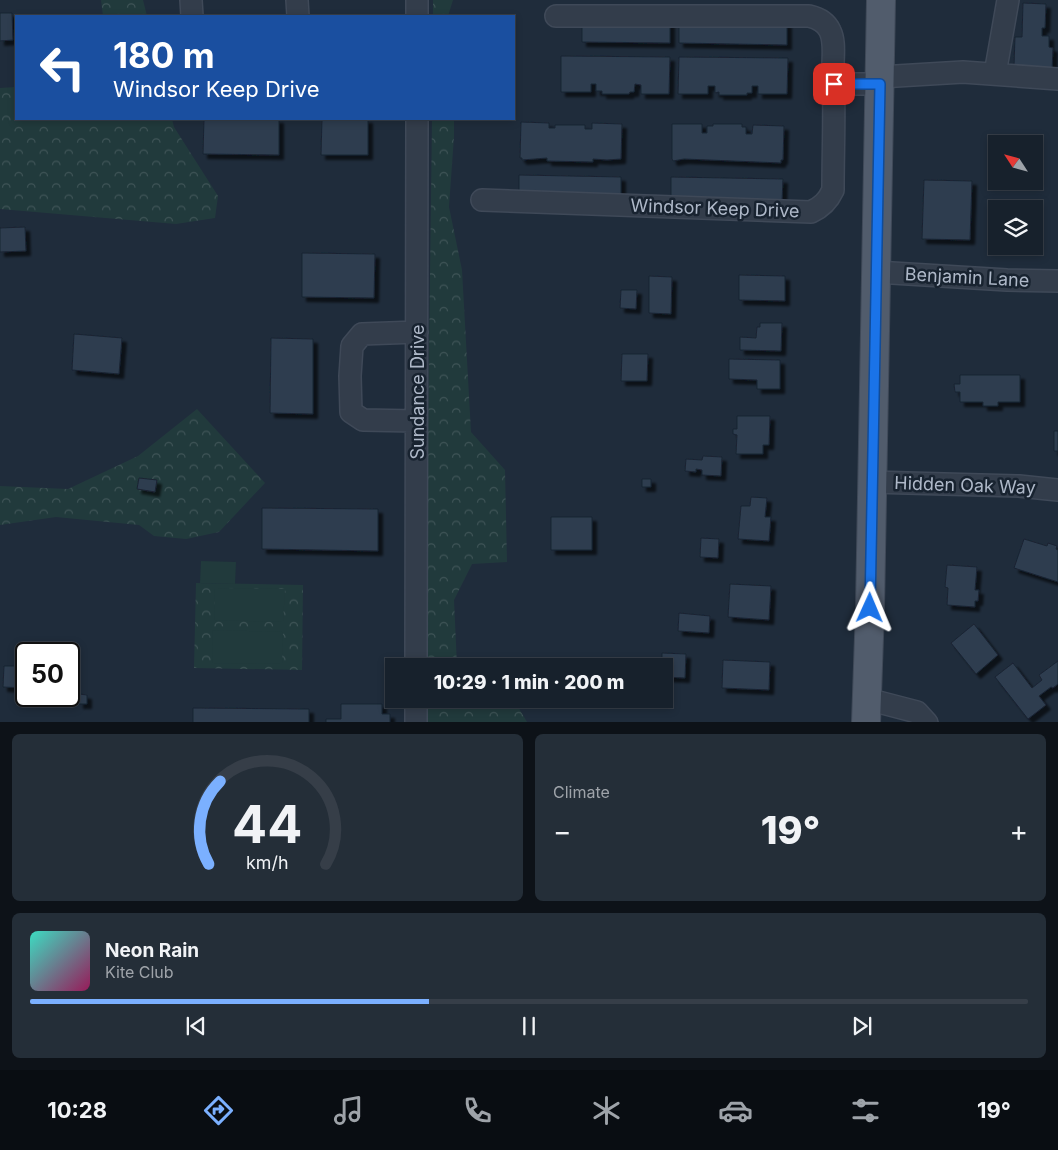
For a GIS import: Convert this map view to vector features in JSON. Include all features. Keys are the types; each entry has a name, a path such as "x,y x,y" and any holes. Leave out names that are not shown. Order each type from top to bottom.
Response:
{"main road":[{"path":"866,711 881,0"}],"street":[{"path":"191,0 192,15"},
{"path":"297,0 298,15"},
{"path":"417,0 417,15"},
{"path":"995,74 1008,0"},
{"name":"Windsor Keep Drive","path":"482,200 811,212 821,207 828,200 833,190 834,84 832,40 830,32 824,23 817,18 809,16 556,16"},
{"path":"834,84 963,72 1058,79"},
{"name":"Sundance Drive","path":"416,658 417,120"},
{"name":"Benjamin Lane","path":"876,272 1058,282"},
{"path":"416,421 362,420 351,412 350,376 352,346 362,334 417,332"},
{"name":"Hidden Oak Way","path":"872,482 1019,486 1058,490"},
{"path":"416,708 416,722"},
{"path":"866,711 917,712 927,722"}],"green space":[{"path":"101,0 143,0 147,15 103,15"},
{"path":"433,0 453,0 448,15 433,15"},
{"path":"15,87 15,120 172,120 174,127 218,196 215,218 176,224 0,209 0,88"},
{"path":"432,120 454,120 449,207 462,270 471,432 505,470 507,562 472,564 454,600 457,658 425,658"},
{"path":"197,409 265,483 219,532 186,539 154,536 139,525 56,517 0,525 0,486 68,489 138,456"},
{"path":"201,561 236,562 235,584 200,583"},
{"path":"196,583 303,585 302,670 194,668"},
{"path":"215,588 285,589 283,622 214,620"},
{"path":"213,630 283,632 282,664 212,663"},
{"path":"425,708 519,708 527,722 424,722"}],"building":[{"path":"1023,3 1046,4 1045,28 1042,28 1042,36 1049,36 1049,47 1053,48 1052,70 1020,68 1020,65 1014,65 1015,37 1022,37"},
{"path":"0,13 12,13 13,40 0,41"},
{"path":"582,20 670,22 670,43 582,42"},
{"path":"679,21 787,23 787,45 679,43"},
{"path":"561,56 670,57 669,94 641,94 641,85 635,84 634,92 629,94 602,94 602,91 596,91 596,84 591,84 591,92 561,92"},
{"path":"679,57 788,58 787,94 758,94 758,86 752,86 752,93 747,93 747,95 719,95 719,92 715,93 715,86 708,86 708,94 678,94"},
{"path":"204,120 279,120 279,155 203,154"},
{"path":"322,120 368,120 368,155 321,155"},
{"path":"521,122 549,123 549,128 555,128 555,125 585,125 585,129 592,129 592,123 622,124 621,159 593,159 593,162 547,161 547,158 522,160 520,158"},
{"path":"672,124 702,124 702,133 707,133 707,126 713,126 713,124 742,124 742,127 746,127 746,134 752,134 753,125 784,126 783,160 781,160 781,163 684,159 673,161"},
{"path":"519,175 621,177 621,199 519,197"},
{"path":"671,177 783,179 782,201 671,199"},
{"path":"924,180 972,181 970,240 922,239"},
{"path":"25,227 26,251 0,252 0,228"},
{"path":"302,253 375,254 374,298 302,297"},
{"path":"739,275 785,276 785,301 739,300"},
{"path":"649,276 672,277 671,314 649,313"},
{"path":"621,290 637,290 636,309 620,308"},
{"path":"760,323 782,323 781,351 740,350 740,337 756,338 757,327 760,327"},
{"path":"74,334 122,338 119,374 72,370"},
{"path":"271,338 313,339 313,414 270,413"},
{"path":"622,354 648,354 647,381 621,381"},
{"path":"729,359 780,360 780,389 757,389 757,380 729,379"},
{"path":"960,375 1020,375 1020,402 998,402 998,406 983,406 983,402 960,402 960,392 955,392 954,384 960,384"},
{"path":"737,416 770,416 769,445 763,445 763,454 736,454 737,435 733,434 733,429 737,429"},
{"path":"1054,431 1058,431 1058,451 1054,451"},
{"path":"703,456 722,457 721,476 702,475 702,470 696,469 696,472 685,471 686,459 702,460"},
{"path":"139,478 157,480 155,492 137,489"},
{"path":"642,479 651,479 651,487 642,487"},
{"path":"751,497 767,498 765,517 771,517 769,541 738,539 741,506 750,506"},
{"path":"262,508 378,509 378,551 262,549"},
{"path":"551,517 592,517 592,550 551,550"},
{"path":"701,538 719,539 718,558 700,557"},
{"path":"1024,539 1047,546 1048,543 1057,546 1058,582 1014,568"},
{"path":"947,565 977,567 975,590 979,590 978,601 975,601 975,607 947,605 948,588 945,587"},
{"path":"730,584 771,586 769,620 728,617"},
{"path":"679,613 710,616 709,633 678,631"},
{"path":"974,624 998,655 976,674 951,643"},
{"path":"662,653 686,654 685,678 673,677 673,658 662,658"},
{"path":"723,660 770,662 769,690 722,688"},
{"path":"1058,661 1058,684 1039,696 1046,705 1028,719 995,677 1013,663 1032,688 1042,680 1039,675"},
{"path":"4,666 15,666 15,688 3,687"},
{"path":"80,694 87,695 87,704 80,704"},
{"path":"341,704 382,704 382,714 390,714 390,722 326,722 326,719 341,719"},
{"path":"193,708 309,709 309,722 193,722"}],"route":[{"path":"834,84 880,84 870,608"}]}
